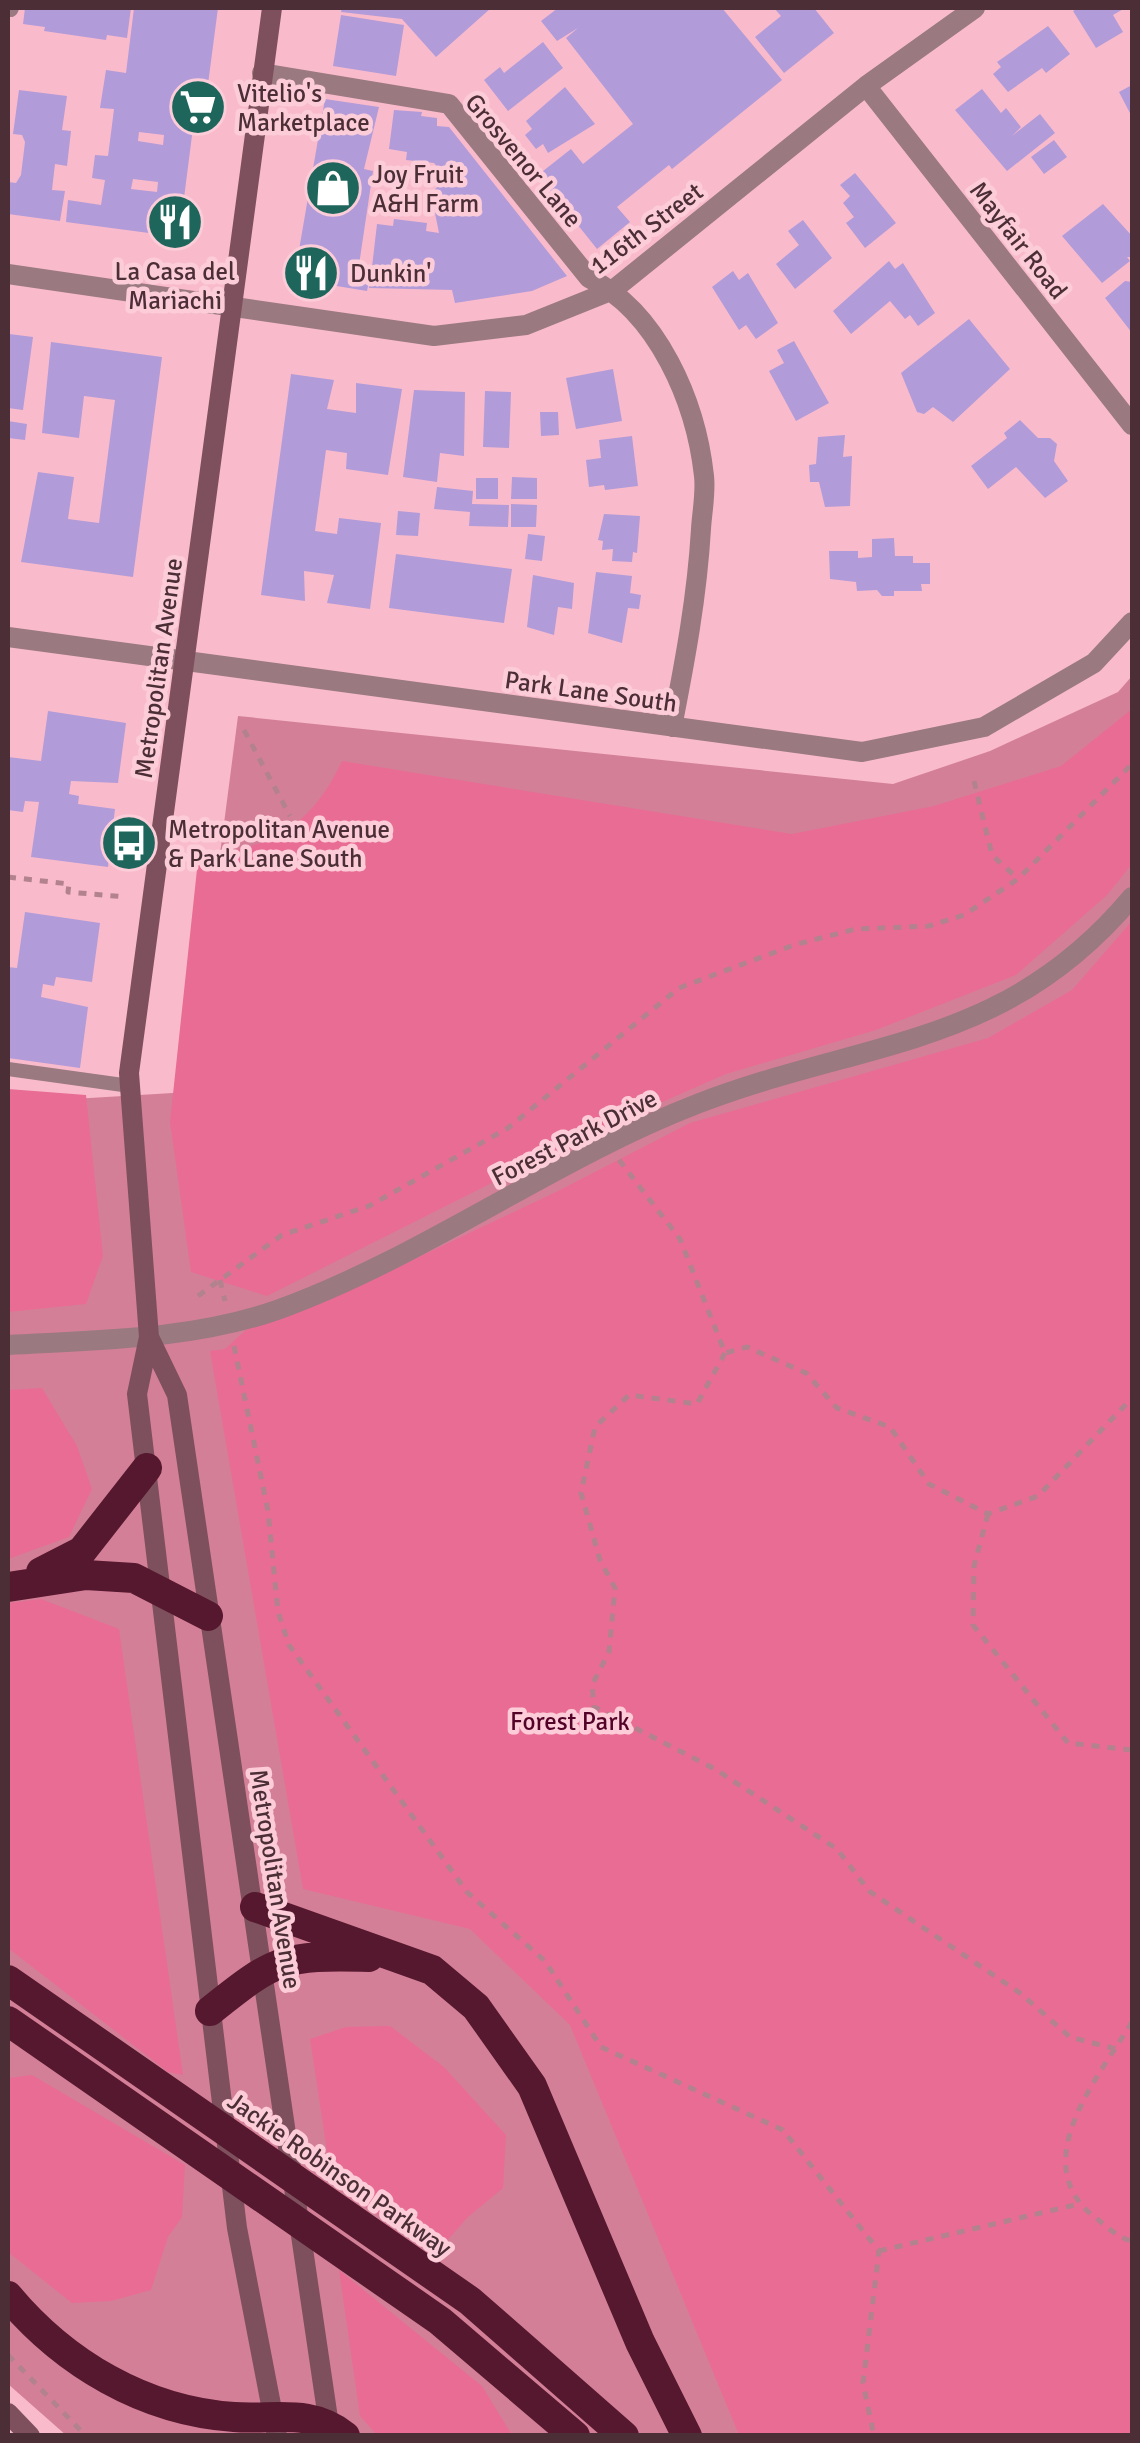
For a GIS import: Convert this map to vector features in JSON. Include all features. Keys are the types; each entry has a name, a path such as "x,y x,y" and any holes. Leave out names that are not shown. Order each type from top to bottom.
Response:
{"highway":[{"path":"12,1586 82,1552 147,1468"},
{"path":"12,1586 86,1575 134,1578 208,1616"},
{"path":"254,1907 432,1970 460,1991 521,2067 640,2342 688,2436"},
{"path":"210,2011 265,1967 309,1956 396,1958"},
{"name":"Jackie Robinson Parkway","path":"8,1980 470,2302 624,2436"},
{"path":"8,2021 370,2271 483,2354 575,2436"},
{"path":"8,2296 69,2358 124,2388 279,2428 335,2431"}],"main road":[{"name":"Metropolitan Avenue","path":"272,8 130,1086 149,1337 137,1394 238,2228 279,2428"},
{"name":"Metropolitan Avenue","path":"149,1337 177,1394 335,2431"},
{"path":"8,2413 30,2436"}],"street":[{"name":"116th Street","path":"8,274 434,336 526,325 613,290 866,86 974,8"},
{"name":"Grosvenor Lane","path":"262,73 449,104 589,278 613,290 657,342 682,391 705,477 696,603 672,726"},
{"name":"Mayfair Road","path":"866,86 1132,425"},
{"name":"Park Lane South","path":"8,638 862,752 984,727 1094,663 1132,622"},
{"name":"Forest Park Drive","path":"8,1345 149,1337 276,1310 395,1256 701,1102 973,1019 1036,986 1101,934 1132,897"}],"lane":[{"path":"8,1070 130,1086"}],"path":[{"path":"244,730 290,816"},
{"path":"198,1296 282,1235 369,1206 508,1128 679,988 794,945 856,929 929,926 964,915 1018,879 1132,764"},
{"path":"974,781 992,855 1018,879"},
{"path":"8,877 69,884 68,892 126,897"},
{"path":"606,1148 630,1171 680,1239 724,1353"},
{"path":"220,1280 268,1511 278,1612 289,1645 467,1892 545,1961 601,2047 783,2130 879,2251 863,2383 874,2436"},
{"path":"1116,2049 1070,2037 1020,1993 869,1891 836,1849 715,1769 594,1707 592,1684 609,1652 615,1588 600,1560 581,1493 595,1426 629,1395 698,1404 724,1353 746,1347 806,1372 838,1408 890,1427 929,1484 988,1514 1038,1496 1132,1398"},
{"path":"988,1514 974,1566 973,1625 1068,1743 1132,1750"},
{"path":"1132,2022 1070,2127 1064,2179 1079,2204 1123,2239 1132,2241"},
{"path":"879,2251 1079,2204"},
{"path":"8,2356 86,2436"}],"green space":[{"name":"Forest Park","path":"1132,676 1132,2435 67,2436 8,2384 8,1090 73,1099 189,1092 238,716 893,784 990,751 1118,692"},
{"path":"1132,709 1132,864 1107,895 1016,975 876,1030 726,1074 585,1136 267,1296 191,1272 170,1122 198,860 252,846 287,830 319,800 342,761 792,834 934,806 1061,766"},
{"path":"1132,921 1132,2435 739,2435 570,2025 470,1929 303,1889 210,1351 225,1349 247,1329 345,1292 556,1192 690,1123 988,1038 1072,990"},
{"path":"8,1089 86,1095 103,1256 86,1304 8,1312"},
{"path":"42,1388 77,1446 92,1489 69,1537 8,1559 8,1390"},
{"path":"41,1599 119,1629 183,2075 168,2072 8,1948 8,1603"},
{"path":"390,2026 444,2067 506,2135 503,2188 468,2217 436,2253 332,2184 310,2039 346,2027"},
{"path":"32,2075 185,2165 182,2217 168,2237 151,2290 111,2301 72,2303 8,2252 8,2078"},
{"path":"339,2270 482,2386 512,2435 377,2435 360,2416"}],"building":[{"path":"25,8 131,8 127,38 107,35 106,40 44,31 45,27 23,24"},
{"path":"134,8 218,8 205,107 194,120 179,237 66,222 68,200 101,205 105,180 92,178 95,155 108,156 111,133 114,109 100,108 106,70 126,73","holes":["139,132 164,135 163,145 138,141","133,179 158,182 157,192 131,189"]},
{"path":"342,8 491,8 436,57 402,19 341,12"},
{"path":"558,8 722,8 782,80 672,169 669,165 617,207 630,222 597,249 538,175 571,149 583,164 633,124 566,38 578,28 557,41 541,21"},
{"path":"774,8 814,8 834,33 784,73 755,37 781,16"},
{"path":"1125,8 1113,15 1123,32 1096,48 1073,11"},
{"path":"341,15 404,25 396,76 333,66"},
{"path":"1048,26 1070,54 1046,73 1042,68 1008,92 993,74 1001,67 997,62"},
{"path":"543,42 563,68 508,111 484,80 500,67 504,73"},
{"path":"1132,85 1132,117 1119,92"},
{"path":"565,87 595,124 548,153 543,144 536,149 525,135 532,129 526,121"},
{"path":"982,89 1001,113 1006,108 1021,127 1012,136 1040,114 1055,133 1007,171 955,110"},
{"path":"19,90 67,96 62,130 71,131 67,166 55,164 52,190 65,191 60,221 8,214 8,182 16,183 21,175 25,142 22,135 13,134"},
{"path":"325,99 379,107 364,169 373,171 359,265 372,267 377,224 393,226 394,219 427,223 426,231 439,233 431,193 447,178 434,163 406,160 407,152 389,149 394,110 422,112 421,116 437,118 437,126 449,127 567,276 532,291 455,303 452,290 369,288 371,271 367,291 294,279"},
{"path":"1054,140 1067,157 1044,174 1031,157"},
{"path":"855,173 896,223 865,248 846,223 854,217 843,203 850,196 840,185"},
{"path":"1103,204 1132,236 1132,257 1127,257 1130,261 1102,283 1062,236"},
{"path":"803,220 832,258 795,289 776,264 799,245 788,231"},
{"path":"889,261 895,269 903,263 935,313 918,326 910,315 905,319 890,301 851,334 833,311"},
{"path":"733,271 739,280 748,273 778,323 756,339 746,325 739,330 712,287"},
{"path":"1125,281 1132,282 1132,333 1105,298"},
{"path":"969,319 1010,369 953,422 933,407 924,414 917,412 901,373"},
{"path":"9,334 33,337 23,410 8,408"},
{"path":"794,341 829,403 796,421 769,371 784,363 777,350"},
{"path":"51,342 162,357 133,577 21,562 38,472 74,477 68,519 99,523 115,400 84,396 79,438 42,433"},
{"path":"613,369 622,421 576,429 566,378"},
{"path":"291,374 334,380 327,409 356,413 356,383 402,389 388,475 346,469 347,453 326,450 315,531 337,534 339,518 381,523 370,609 327,603 334,575 304,571 305,601 261,595"},
{"path":"414,390 465,392 464,456 440,453 437,482 403,477"},
{"path":"485,391 511,392 509,448 483,447"},
{"path":"540,412 558,412 559,435 541,436"},
{"path":"1020,420 1038,438 1050,438 1057,444 1054,461 1068,481 1045,498 1016,467 988,489 971,466 1007,438 1004,433"},
{"path":"8,421 27,424 25,440 8,438"},
{"path":"845,435 843,457 852,456 850,506 825,507 819,482 810,482 809,465 816,464 818,437"},
{"path":"632,436 638,486 605,490 604,485 589,487 586,460 601,458 599,440"},
{"path":"512,477 537,478 537,499 511,499"},
{"path":"476,478 498,478 498,499 476,499"},
{"path":"437,487 473,491 472,504 509,505 508,527 469,526 470,512 434,509"},
{"path":"511,504 537,505 536,527 511,527"},
{"path":"398,511 420,513 418,536 396,535"},
{"path":"604,514 640,516 637,553 633,552 632,562 612,561 613,549 602,550 603,541 598,540"},
{"path":"528,534 545,536 542,561 525,559"},
{"path":"894,538 895,556 913,556 913,563 930,563 930,584 921,584 922,591 894,591 894,596 882,596 877,590 857,591 856,582 830,579 829,551 858,551 858,558 872,557 872,539"},
{"path":"396,554 512,569 504,623 389,608"},
{"path":"596,572 632,576 630,593 641,595 639,609 628,608 622,643 588,633"},
{"path":"533,575 574,583 572,609 558,607 554,635 527,627"},
{"path":"48,711 126,723 118,783 71,781 69,794 79,796 78,804 115,809 108,867 31,857 39,802 25,801 23,812 8,810 8,757 41,761"},
{"path":"25,912 100,923 92,982 56,977 54,986 43,984 41,997 88,1007 80,1068 8,1058 8,967 17,968"}],"place":[{"name":"Vitelio's Marketplace","path":"198,107"},
{"name":"Joy Fruit A&H Farm","path":"333,188"},
{"name":"La Casa del Mariachi","path":"175,222"},
{"name":"Dunkin'","path":"311,273"},
{"name":"Metropolitan Avenue & Park Lane South","path":"129,843"}]}
